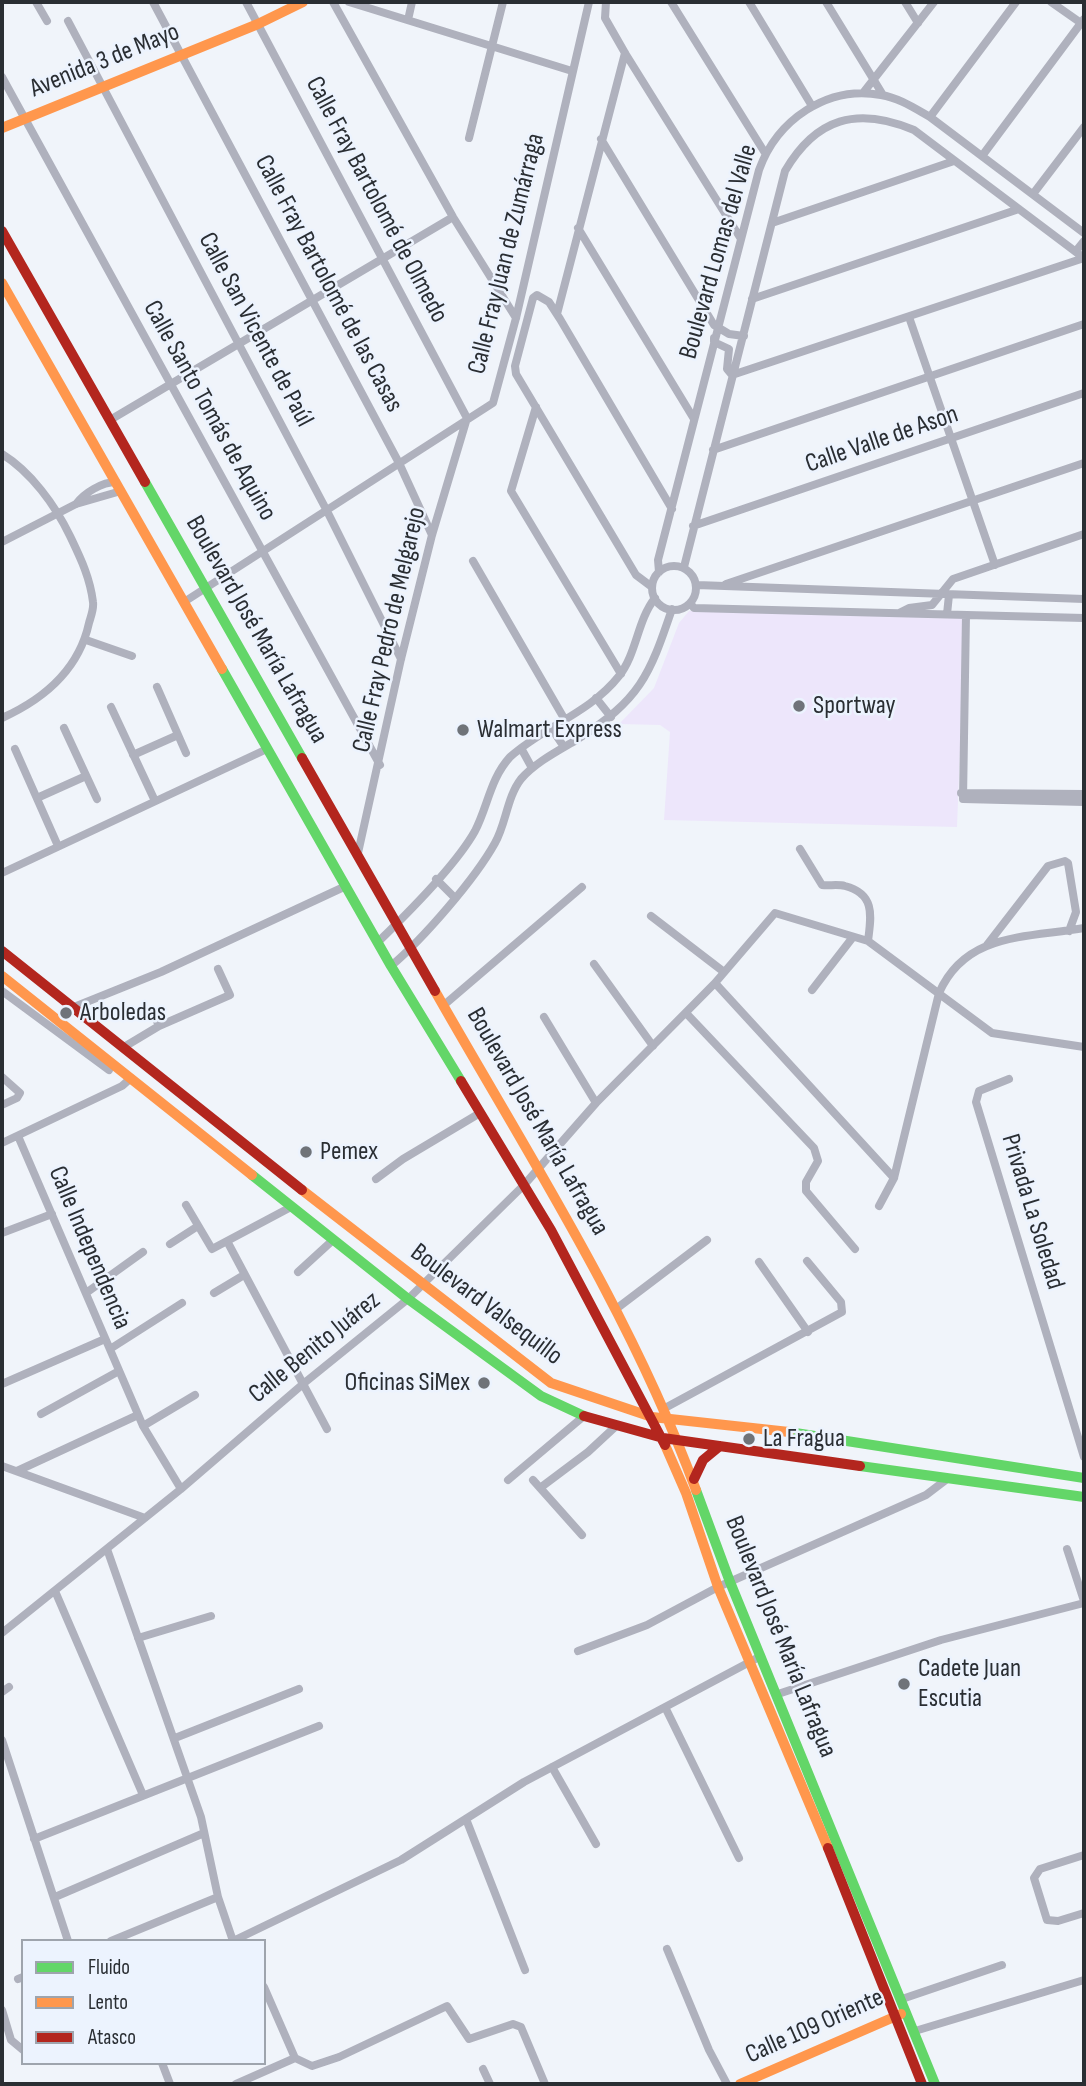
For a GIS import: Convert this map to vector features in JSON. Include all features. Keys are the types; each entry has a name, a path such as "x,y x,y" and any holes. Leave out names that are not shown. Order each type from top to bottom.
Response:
{"main road":[{"name":"Avenida 3 de Mayo","path":"2,128 258,24 303,2"},
{"name":"Boulevard José María Lafragua","path":"2,231 616,1309 670,1420 730,1582 902,1999 902,2014 915,2031 935,2084"},
{"name":"Boulevard José María Lafragua","path":"2,283 391,966 524,1185 663,1438 718,1587 902,2014 922,2084"},
{"name":"Boulevard Valsequillo","path":"6,954 422,1286 551,1383 652,1417 788,1432 1084,1478"},
{"name":"Boulevard Valsequillo","path":"2,976 408,1299 541,1396 615,1427 678,1441 1084,1497"},
{"path":"694,1479 703,1460 720,1446"},
{"name":"Calle 109 Oriente","path":"740,2084 902,2014"}],"street":[{"path":"36,2 47,21"},
{"name":"Calle Fray Bartolomé de las Casas","path":"153,2 399,463 432,535"},
{"name":"Calle Fray Bartolomé de Olmedo","path":"246,2 467,418"},
{"path":"333,2 453,217 516,318"},
{"path":"349,2 572,72"},
{"path":"408,20 412,2"},
{"path":"469,138 503,2"},
{"name":"Calle Fray Juan de Zumárraga","path":"184,602 493,403 516,318 589,2"},
{"path":"606,2 605,18 741,239"},
{"path":"671,2 765,153"},
{"path":"749,2 812,106"},
{"path":"826,2 883,95"},
{"path":"905,2 918,23"},
{"path":"863,93 934,2"},
{"path":"930,117 1016,2"},
{"path":"982,156 1083,21 1051,2"},
{"name":"Calle San Vicente de Paúl","path":"68,21 327,511 401,659"},
{"path":"557,314 625,53"},
{"name":"Calle Santo Tomás de Aquino","path":"2,77 380,765"},
{"name":"Boulevard Lomas del Valle","path":"659,572 658,560 716,327 765,153 778,133 812,106 831,98 863,93 883,95 904,102 930,117 1084,233"},
{"name":"Boulevard Lomas del Valle","path":"684,567 785,172 796,153 817,132 843,119 891,120 914,130 1084,258"},
{"path":"1032,194 1084,127"},
{"path":"601,139 716,327 744,337"},
{"path":"772,223 954,161"},
{"path":"752,299 1019,209"},
{"path":"110,420 453,217"},
{"path":"578,228 694,419"},
{"path":"1076,251 1084,241"},
{"path":"714,342 729,349 727,369 733,375 1084,258"},
{"path":"672,509 557,314 549,302 537,295 533,298 515,366 516,374 636,575 652,587 655,598 662,606 672,609 690,603"},
{"path":"909,317 995,565"},
{"path":"713,450 1084,324"},
{"name":"Calle Valle de Ason","path":"694,526 1084,393"},
{"path":"536,407 512,491 621,674"},
{"name":"Calle Fray Pedro de Melgarejo","path":"358,853 432,535 467,418"},
{"path":"2,453 16,462 59,513 88,574 93,605 86,640 51,689 27,706 2,718"},
{"path":"719,587 1084,463"},
{"path":"2,542 76,504 91,491 118,486"},
{"path":"898,613 909,608 932,605 953,579 1084,534"},
{"path":"473,561 565,720"},
{"path":"652,587 659,572 670,566 684,567 694,576 696,585 690,603"},
{"path":"696,585 1084,599"},
{"path":"947,614 949,594"},
{"path":"378,942 464,849 477,827 499,769 521,748 596,698 621,674 634,652 649,606 655,598"},
{"path":"690,603 694,608 1084,618"},
{"path":"391,966 412,948 496,841 515,788 532,768 611,717 627,702 650,671 672,609"},
{"path":"966,615 961,793 967,800 1084,802"},
{"path":"86,640 132,656"},
{"path":"157,687 186,753"},
{"path":"596,698 611,717"},
{"path":"111,707 155,801"},
{"path":"64,728 97,799"},
{"path":"552,729 564,747"},
{"path":"133,755 178,735"},
{"path":"521,748 532,768"},
{"path":"15,749 58,846"},
{"path":"2,872 267,749"},
{"path":"37,798 86,776"},
{"path":"961,793 1084,794"},
{"path":"800,849 822,885 845,886 868,901 872,910 868,941"},
{"path":"987,945 1048,866 1065,861 1068,863 1076,912 1069,931"},
{"path":"436,879 454,897"},
{"path":"74,1007 161,972 346,886"},
{"path":"444,1005 582,887"},
{"name":"Calle Benito Juárez","path":"2,1633 181,1489 422,1286 524,1185 596,1104 715,983 775,913 853,936"},
{"path":"651,916 724,972"},
{"path":"879,1206 894,1178 939,993 948,972 968,953 987,945 1084,928"},
{"path":"812,990 853,936 868,941 984,1029 997,1035 1084,1046"},
{"path":"2,966 6,954"},
{"path":"594,964 653,1046"},
{"path":"124,1047 159,1026 230,995 218,969"},
{"path":"715,983 894,1178"},
{"path":"2,990 109,1070"},
{"path":"187,1003 191,1012"},
{"path":"152,1010 159,1026"},
{"path":"686,1013 814,1148 818,1161 806,1182 806,1191 855,1249"},
{"path":"544,1017 596,1104"},
{"path":"2,1077 20,1093 17,1098 2,1105"},
{"path":"2,1143 122,1086 131,1079"},
{"name":"Privada La Soledad","path":"1009,1079 979,1091 976,1102 1084,1457"},
{"path":"376,1179 403,1159 480,1113"},
{"name":"Calle Independencia","path":"18,1136 143,1426 181,1489"},
{"path":"186,1205 212,1249 291,1207"},
{"path":"2,1233 52,1214"},
{"path":"170,1244 198,1226"},
{"path":"298,1272 333,1240"},
{"path":"616,1309 707,1240"},
{"path":"226,1241 327,1429"},
{"path":"86,1293 143,1252"},
{"path":"665,1408 841,1313 843,1308 807,1261"},
{"path":"759,1262 808,1332"},
{"path":"214,1293 244,1275"},
{"path":"110,1349 182,1303"},
{"path":"2,1384 105,1339"},
{"path":"41,1414 119,1371"},
{"path":"143,1426 195,1395"},
{"path":"18,1471 138,1415"},
{"path":"508,1480 584,1416"},
{"path":"540,1488 588,1452 615,1427"},
{"path":"2,1466 145,1518"},
{"path":"578,1651 647,1625 718,1587 926,1494 947,1479"},
{"path":"533,1480 582,1535"},
{"path":"107,1549 188,1778 218,1897 238,1939"},
{"path":"778,1694 954,1636 1084,1602 1068,1549"},
{"path":"55,1591 143,1795"},
{"path":"138,1638 211,1616"},
{"path":"240,1939 401,1860 552,1767 761,1656"},
{"path":"175,1738 299,1689"},
{"path":"665,1707 739,1858"},
{"path":"34,1839 318,1726"},
{"path":"2,1740 67,1939"},
{"path":"552,1767 596,1844"},
{"path":"466,1819 525,1970"},
{"path":"55,1897 204,1833"},
{"path":"1084,1855 1040,1869 1034,1878 1047,1920 1053,1922 1084,1913"},
{"path":"116,1939 218,1897"},
{"path":"667,1950 709,2050 727,2084"},
{"path":"902,1999 1002,1965"},
{"name":"Calle 109 Oriente","path":"915,2031 1084,1980"},
{"path":"266,1992 295,2057 306,2064 318,2066 447,2006 468,2039 513,2024 521,2027 545,2084"},
{"path":"2,2010 11,2040 21,2048"},
{"path":"236,2084 295,2057"},
{"path":"163,2065 170,2084"},
{"path":"482,2069 490,2084"}],"shaded area":[{"name":"Sportway","path":"708,609 965,618 957,827 664,820 670,732 660,725 619,724 654,688 679,623 689,611"}],"traffic: fast":[{"path":"145,482 302,758"},
{"path":"222,669 391,966 461,1081"},
{"path":"252,1175 408,1299 541,1396 584,1416"},
{"path":"789,1432 1084,1478"},
{"path":"860,1466 1084,1497"},
{"path":"696,1490 730,1582 935,2084"}],"traffic: slow":[{"path":"2,128 258,24 303,2"},
{"path":"2,283 222,669"},
{"path":"2,976 252,1175"},
{"path":"435,991 541,1173 609,1297 670,1424 696,1490"},
{"path":"302,1190 551,1383 652,1417 789,1432"},
{"path":"665,1445 686,1493 718,1587 828,1848"},
{"path":"740,2084 901,2014"}],"traffic: jam":[{"path":"2,231 145,482"},
{"path":"302,758 435,991"},
{"path":"2,951 302,1190"},
{"path":"461,1081 551,1230 665,1445"},
{"path":"584,1416 663,1438 860,1466"},
{"path":"694,1479 703,1460 720,1446"},
{"path":"828,1848 922,2084"}],"place":[{"name":"Sportway","path":"799,706"},
{"name":"Walmart Express","path":"463,730"},
{"name":"Arboledas","path":"66,1013"},
{"name":"Pemex","path":"306,1152"},
{"name":"Oficinas SiMex","path":"484,1383"},
{"name":"La Fragua","path":"749,1439"},
{"name":"Cadete Juan Escutia","path":"904,1684"}]}
